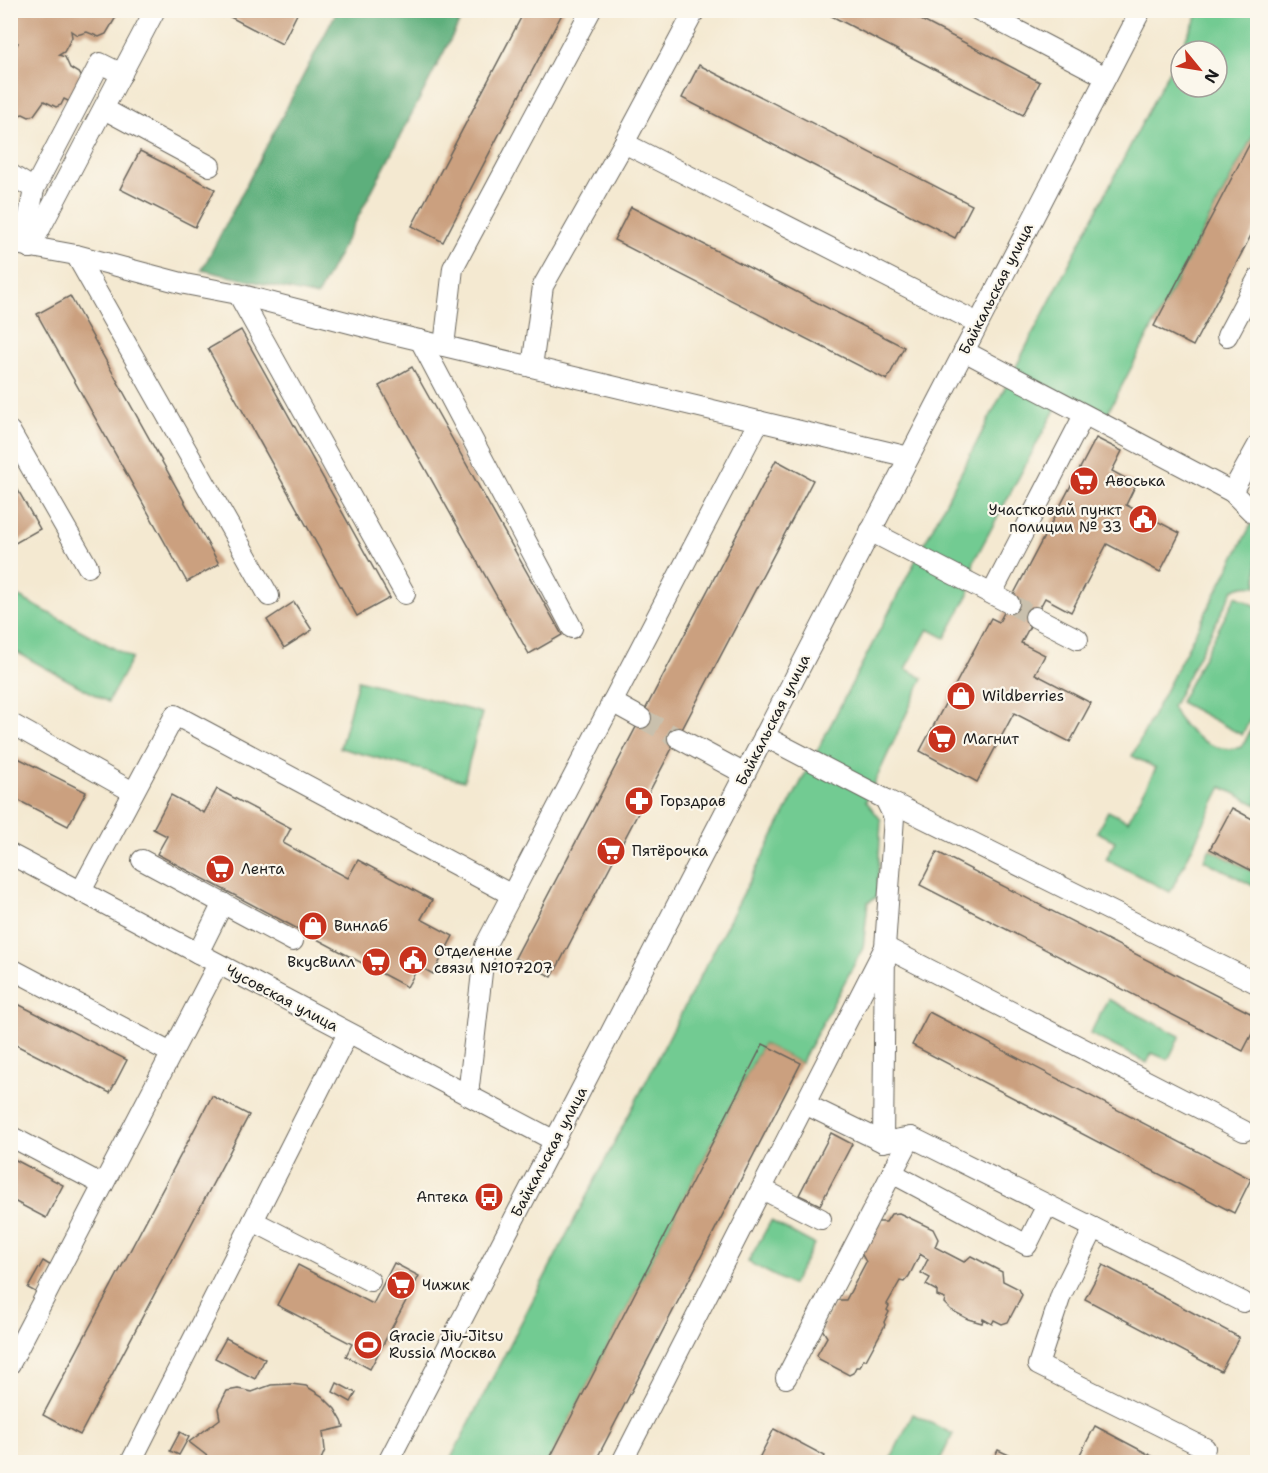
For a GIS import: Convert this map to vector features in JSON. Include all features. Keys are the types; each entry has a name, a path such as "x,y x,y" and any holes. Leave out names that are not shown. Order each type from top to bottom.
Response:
{"street":[{"path":"20,245 104,109 155,10"},
{"path":"444,346 453,268 591,10"},
{"path":"532,367 543,286 624,143 695,10"},
{"path":"978,10 1106,76"},
{"name":"Байкальская улица","path":"388,1462 1141,10"},
{"path":"20,245 27,226 34,189 100,63 122,74"},
{"path":"104,109 210,166"},
{"path":"624,143 978,323"},
{"path":"10,174 34,189"},
{"path":"20,245 76,255 185,284 238,294 444,346 909,457"},
{"path":"76,255 269,596"},
{"path":"1227,336 1257,278"},
{"path":"238,294 405,594"},
{"path":"420,340 572,628"},
{"path":"964,351 1232,492 1257,515"},
{"path":"870,531 1000,598 1084,415"},
{"path":"468,1095 480,1029 485,946 759,421"},
{"path":"10,431 88,567"},
{"path":"1232,492 1257,445"},
{"path":"1035,617 1078,639"},
{"path":"612,702 641,718"},
{"path":"81,891 175,715 512,895"},
{"path":"10,723 133,792"},
{"path":"764,736 885,799 1257,984"},
{"path":"678,738 745,774"},
{"path":"883,1142 885,947 894,817 885,799"},
{"name":"Чусовская улица","path":"10,854 555,1141"},
{"path":"142,860 293,941"},
{"path":"198,953 224,903"},
{"path":"622,1462 885,947"},
{"path":"885,947 1244,1131"},
{"path":"10,1364 218,964"},
{"path":"10,968 171,1053"},
{"path":"135,1461 348,1033"},
{"path":"805,1104 883,1142 911,1137 1243,1302"},
{"path":"10,1136 103,1185"},
{"path":"786,1378 911,1137"},
{"path":"892,1173 1027,1245 1047,1205"},
{"path":"762,1189 821,1219"},
{"path":"253,1221 370,1281"},
{"path":"1094,1228 1061,1295 1038,1365 1204,1448"}],"green space":[{"path":"337,11 439,11 460,21 317,296 202,270"},
{"path":"1200,11 1257,11 1257,128 1107,414 1064,393 974,561 969,594 945,638 928,629 906,669 923,678 866,801 881,820 877,897 868,902 863,948 801,1063 763,1044 548,1462 449,1462 1169,71 1169,99 1229,99 1229,39 1186,39"},
{"path":"1253,521 1257,523 1257,586 1239,587 1233,590 1172,707 1192,733 1221,748 1242,747 1257,718 1257,805 1222,787 1170,892 1106,859 1115,841 1097,832 1108,811 1128,821 1156,768 1132,756"},
{"path":"10,592 132,658 108,702 11,649"},
{"path":"1236,596 1258,607 1257,706 1242,735 1180,702"},
{"path":"358,680 482,713 464,781 340,748"},
{"path":"1210,849 1257,874 1257,888 1204,860"},
{"path":"1108,999 1180,1036 1168,1060 1152,1053 1147,1063 1090,1034"},
{"path":"771,1221 814,1244 792,1285 748,1262"},
{"path":"913,1414 953,1434 939,1462 890,1460"}],"building":[{"path":"10,10 112,10 115,12 116,17 106,34 99,37 87,32 77,35 71,31 72,37 64,52 59,55 65,57 70,68 80,74 83,81 70,102 64,99 61,105 56,107 44,101 34,115 29,117 23,114 10,117 10,57 18,43 10,40"},
{"path":"217,10 299,10 282,44"},
{"path":"525,10 564,10 443,242 412,226"},
{"path":"820,10 902,10 1040,82 1023,115"},
{"path":"699,65 972,205 955,238 682,98"},
{"path":"1258,128 1258,222 1193,346 1154,326"},
{"path":"140,151 215,189 195,227 120,189"},
{"path":"631,207 904,347 887,380 614,240"},
{"path":"70,296 219,564 187,582 37,314"},
{"path":"241,330 390,598 357,616 208,349"},
{"path":"412,367 562,635 529,654 379,386"},
{"path":"1096,438 1122,451 1112,471 1136,484 1126,505 1180,533 1160,572 1107,544 1071,612 1045,598 1021,643 1045,655 1035,674 1091,703 1070,742 1014,713 977,782 920,751 991,618 999,622"},
{"path":"776,460 813,480 552,977 515,958"},
{"path":"10,476 40,529 10,546"},
{"path":"294,602 312,630 284,648 267,620"},
{"path":"10,754 86,792 68,826 10,796"},
{"path":"217,789 291,828 283,843 348,878 358,860 432,900 421,919 453,936 433,974 419,966 407,987 157,854 167,836 153,829 171,795 204,813"},
{"path":"1232,808 1258,822 1258,874 1210,849"},
{"path":"937,852 1258,1017 1258,1022 1243,1051 920,885"},
{"path":"10,1000 127,1060 110,1093 10,1042"},
{"path":"929,1012 1251,1179 1234,1213 912,1045"},
{"path":"763,1044 801,1063 595,1462 548,1462"},
{"path":"212,1096 249,1115 80,1435 43,1415"},
{"path":"831,1133 852,1144 820,1205 799,1195"},
{"path":"10,1157 63,1185 46,1218 10,1199"},
{"path":"899,1213 933,1229 938,1239 935,1247 964,1262 971,1256 1002,1272 1003,1281 1019,1289 1022,1295 1008,1322 1002,1324 994,1320 992,1324 983,1319 982,1323 968,1319 951,1310 944,1303 945,1299 937,1296 937,1291 926,1285 930,1278 921,1273 928,1259 920,1254 909,1276 904,1282 900,1281 887,1304 889,1312 884,1322 885,1325 866,1360 863,1360 860,1367 856,1367 849,1375 819,1359 817,1355 827,1337 822,1329 837,1300 846,1300 866,1262 861,1253 876,1222 886,1222 891,1214"},
{"path":"43,1261 53,1267 39,1294 28,1288"},
{"path":"394,1263 419,1276 370,1369 346,1356 352,1344 277,1305 298,1265 373,1304"},
{"path":"1103,1265 1239,1337 1221,1371 1085,1299"},
{"path":"226,1338 265,1359 255,1379 215,1358"},
{"path":"337,1383 356,1393 351,1402 333,1392"},
{"path":"271,1385 306,1386 322,1396 335,1409 342,1421 344,1427 323,1432 325,1450 320,1462 215,1462 189,1442 220,1419 218,1408 227,1391 238,1389 252,1392"},
{"path":"1095,1426 1163,1462 1081,1462 1077,1460"},
{"path":"774,1429 825,1456 822,1462 757,1462"},
{"path":"180,1432 189,1437 179,1455 170,1451"},
{"path":"998,1450 1024,1462 992,1462"}],"tunnel":[{"path":"1009,603 1035,617"},
{"path":"641,718 678,738"}],"place":[{"name":"Авоська","path":"1084,481"},
{"name":"Участковый пункт полиции № 33","path":"1143,519"},
{"name":"Wildberries","path":"961,696"},
{"name":"Магнит","path":"942,739"},
{"name":"Горздрав","path":"639,801"},
{"name":"Пятёрочка","path":"611,851"},
{"name":"Лента","path":"220,869"},
{"name":"Винлаб","path":"313,926"},
{"name":"Отделение связи №107207","path":"413,960"},
{"name":"ВкусВилл","path":"376,962"},
{"name":"Аптека","path":"489,1197"},
{"name":"Чижик","path":"401,1285"},
{"name":"Gracie Jiu-Jitsu Russia Москва","path":"368,1345"}]}
